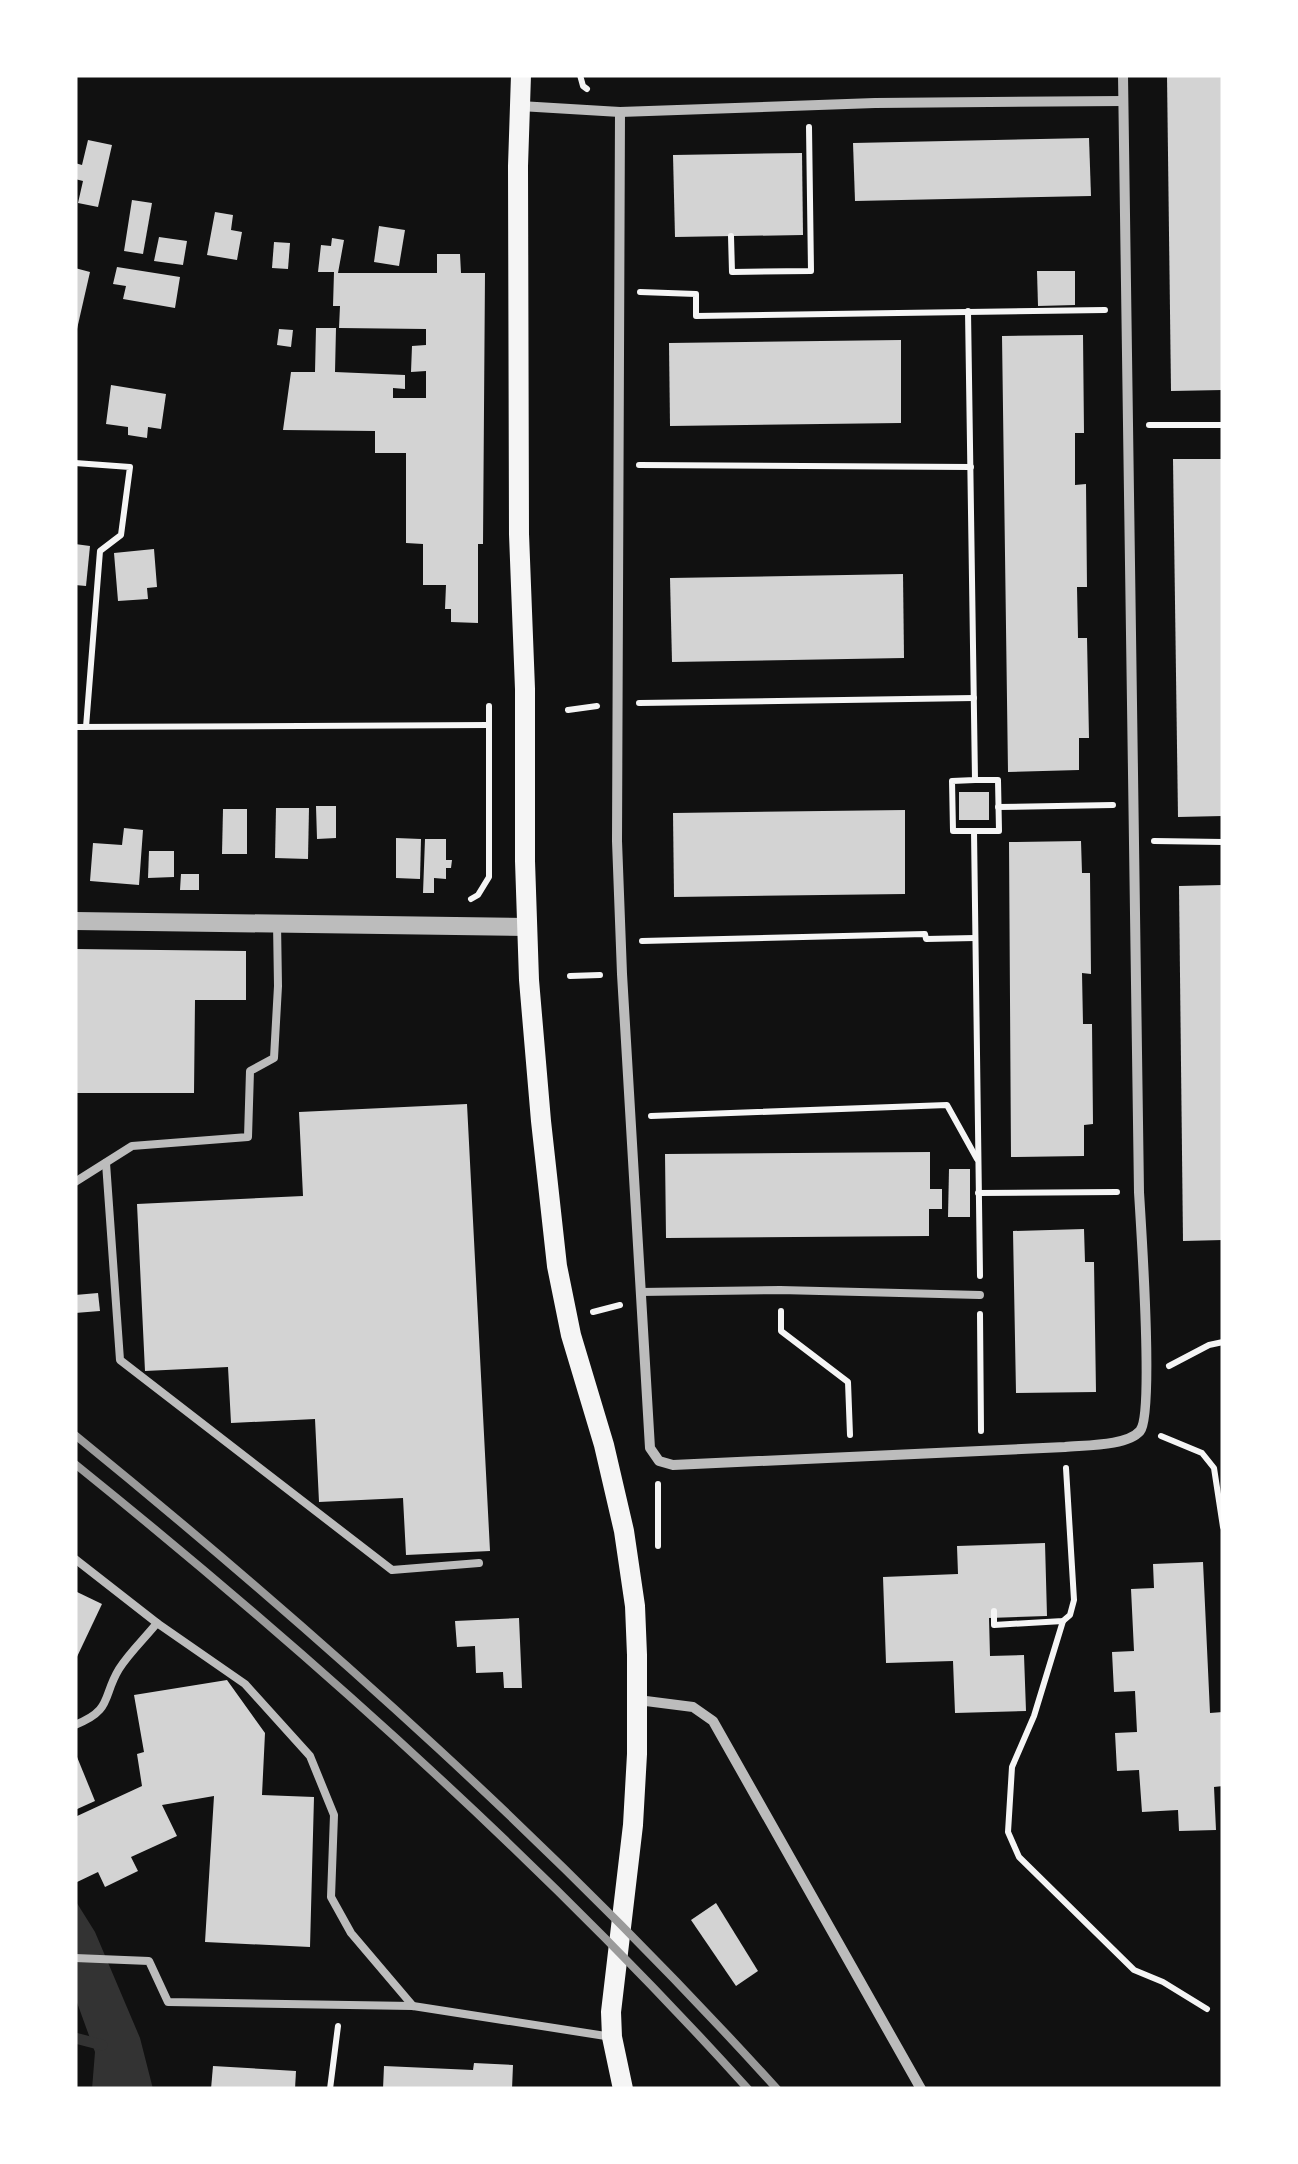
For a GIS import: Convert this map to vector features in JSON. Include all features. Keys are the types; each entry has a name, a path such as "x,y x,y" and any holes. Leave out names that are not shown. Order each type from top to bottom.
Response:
{"main road":[{"path":"521,75 519,534 530,980 558,1266 580,1373 611,1472 635,1606 638,1700 632,1842 611,2012 623,2089"}],"street":[{"path":"620,112 617,841 650,1448 659,1460 693,1464 1066,1447 1130,1440 1143,1428 1146,1414 1139,1192 1123,75"},
{"path":"520,106 620,112 808,105 1123,102"},
{"path":"75,921 528,927"},
{"path":"638,1700 693,1707 713,1720 922,2089"}],"lane":[{"path":"75,1182 132,1146 248,1137 250,1071 274,1058 277,923"},
{"path":"106,1162 120,1360 392,1570 479,1563"},
{"path":"640,1296 780,1290 980,1295"},
{"path":"75,1559 156,1623 245,1684 310,1756 334,1815 331,1896 351,1934 413,2006"},
{"path":"75,1724 105,1706 118,1670 156,1623"},
{"path":"75,1958 149,1961 168,2002 413,2006 612,2037"}],"path":[{"path":"731,236 732,272 812,271 808,105"},
{"path":"619,291 696,294 696,316 1126,310"},
{"path":"968,311 975,780"},
{"path":"1128,425 1223,424"},
{"path":"75,463 130,467 121,535 100,552 86,727"},
{"path":"618,465 971,467"},
{"path":"568,710 618,703 974,698"},
{"path":"489,706 490,862"},
{"path":"75,727 488,726"},
{"path":"952,780 998,780 998,807 999,831 953,831 952,780"},
{"path":"998,807 1134,804"},
{"path":"974,831 982,1452"},
{"path":"1134,842 1223,842"},
{"path":"620,942 926,934 926,939 975,938"},
{"path":"630,1117 947,1105 978,1160"},
{"path":"978,1193 1139,1192"},
{"path":"780,1290 781,1331 848,1382 850,1428"},
{"path":"568,1318 640,1296"},
{"path":"1147,1372 1223,1342"},
{"path":"1143,1428 1202,1453 1214,1468 1223,1528"},
{"path":"1066,1447 1074,1600 1070,1615 1063,1621 1034,1716 1012,1767 1008,1832 1019,1857 1134,1970 1163,1982 1207,2009"},
{"path":"994,1611 994,1625 1063,1621"},
{"path":"330,2089 340,2005"}],"shaded area":[{"path":"75,1900 95,1932 140,2038 153,2089 92,2089 95,2052 75,1997"}],"building":[{"path":"1167,75 1221,75 1223,390 1171,391"},
{"path":"1089,138 1091,196 855,201 853,143"},
{"path":"88,140 112,145 98,207 78,203 83,181 75,179 75,163 82,165"},
{"path":"802,153 803,235 675,237 673,155"},
{"path":"132,200 152,203 143,254 124,251"},
{"path":"215,212 233,215 231,230 242,232 237,260 207,255"},
{"path":"379,226 405,230 399,266 374,262"},
{"path":"159,237 187,241 183,265 154,261"},
{"path":"332,238 344,240 338,273 437,273 437,254 460,254 461,273 485,273 483,544 478,544 478,623 451,622 451,609 445,609 446,585 423,585 423,544 406,543 406,453 375,453 375,431 283,430 291,372 315,372 316,328 336,328 335,372 405,375 405,389 393,388 393,398 426,398 426,371 411,372 412,346 426,345 426,329 339,328 340,306 333,306 334,272 318,272 321,245 331,246"},
{"path":"274,242 290,243 288,269 272,268"},
{"path":"117,267 180,277 175,308 123,299 126,286 113,284"},
{"path":"75,268 90,272 77,329 75,329"},
{"path":"1037,271 1075,271 1075,305 1038,306"},
{"path":"279,329 293,330 291,347 277,345"},
{"path":"1083,335 1084,433 1075,433 1075,485 1086,484 1087,587 1077,587 1078,638 1087,638 1089,738 1079,738 1079,770 1008,772 1002,336"},
{"path":"901,340 901,423 670,426 669,343"},
{"path":"111,385 166,394 161,429 148,427 147,438 128,435 128,427 106,424"},
{"path":"1173,459 1223,459 1223,816 1178,817"},
{"path":"75,544 90,546 86,586 75,585"},
{"path":"154,549 157,587 147,588 148,599 118,601 114,553"},
{"path":"903,574 904,658 672,662 670,578"},
{"path":"959,792 989,792 989,820 959,820"},
{"path":"316,806 336,806 336,838 317,839"},
{"path":"276,808 309,808 308,859 275,858"},
{"path":"223,809 247,809 247,854 222,854"},
{"path":"905,810 905,894 674,897 673,813"},
{"path":"124,828 143,830 139,885 90,881 93,843 122,845"},
{"path":"396,838 421,839 420,879 396,878"},
{"path":"425,839 446,839 446,860 452,860 451,868 446,868 446,879 434,878 434,893 423,893"},
{"path":"1081,841 1082,873 1090,873 1091,974 1082,973 1083,1024 1092,1024 1093,1124 1084,1125 1084,1156 1011,1157 1009,842"},
{"path":"149,851 174,851 174,877 148,878"},
{"path":"181,874 199,874 199,890 180,890"},
{"path":"1223,885 1223,1240 1183,1241 1179,886"},
{"path":"75,949 246,951 246,1000 195,1000 194,1093 75,1093"},
{"path":"467,1104 490,1551 406,1555 403,1498 319,1502 315,1419 231,1423 228,1367 145,1371 137,1204 303,1196 299,1112"},
{"path":"930,1152 930,1189 942,1189 942,1209 929,1209 929,1236 666,1238 665,1154"},
{"path":"949,1169 970,1169 970,1217 948,1217"},
{"path":"1084,1229 1085,1262 1094,1262 1096,1392 1016,1393 1013,1231"},
{"path":"98,1293 100,1311 75,1313 75,1295"},
{"path":"1045,1543 1047,1616 989,1618 990,1656 1024,1655 1026,1711 955,1713 953,1661 886,1663 883,1577 958,1574 957,1546"},
{"path":"1203,1562 1210,1713 1223,1712 1223,1786 1214,1787 1216,1830 1179,1831 1178,1810 1142,1812 1139,1770 1117,1771 1115,1733 1137,1732 1135,1691 1114,1692 1112,1652 1134,1651 1131,1589 1154,1588 1153,1564"},
{"path":"75,1591 102,1604 75,1661"},
{"path":"519,1618 522,1688 504,1688 503,1672 476,1673 475,1646 457,1647 455,1621"},
{"path":"227,1680 265,1733 262,1795 314,1797 310,1947 205,1942 214,1796 162,1805 177,1836 131,1857 138,1871 105,1887 98,1872 75,1883 75,1817 142,1786 137,1754 144,1752 134,1695"},
{"path":"75,1752 95,1801 75,1810"},
{"path":"716,1903 758,1971 736,1986 691,1920"},
{"path":"474,2063 513,2065 512,2089 383,2089 384,2066 473,2070"},
{"path":"213,2066 296,2071 295,2089 211,2089"}],"waterway":[{"path":"75,2038 102,2045"}],"railway":[{"path":"75,1435 259,1589 438,1749 611,1915 777,2089"},
{"path":"75,1464 252,1611 424,1763 590,1923 748,2089"}]}
